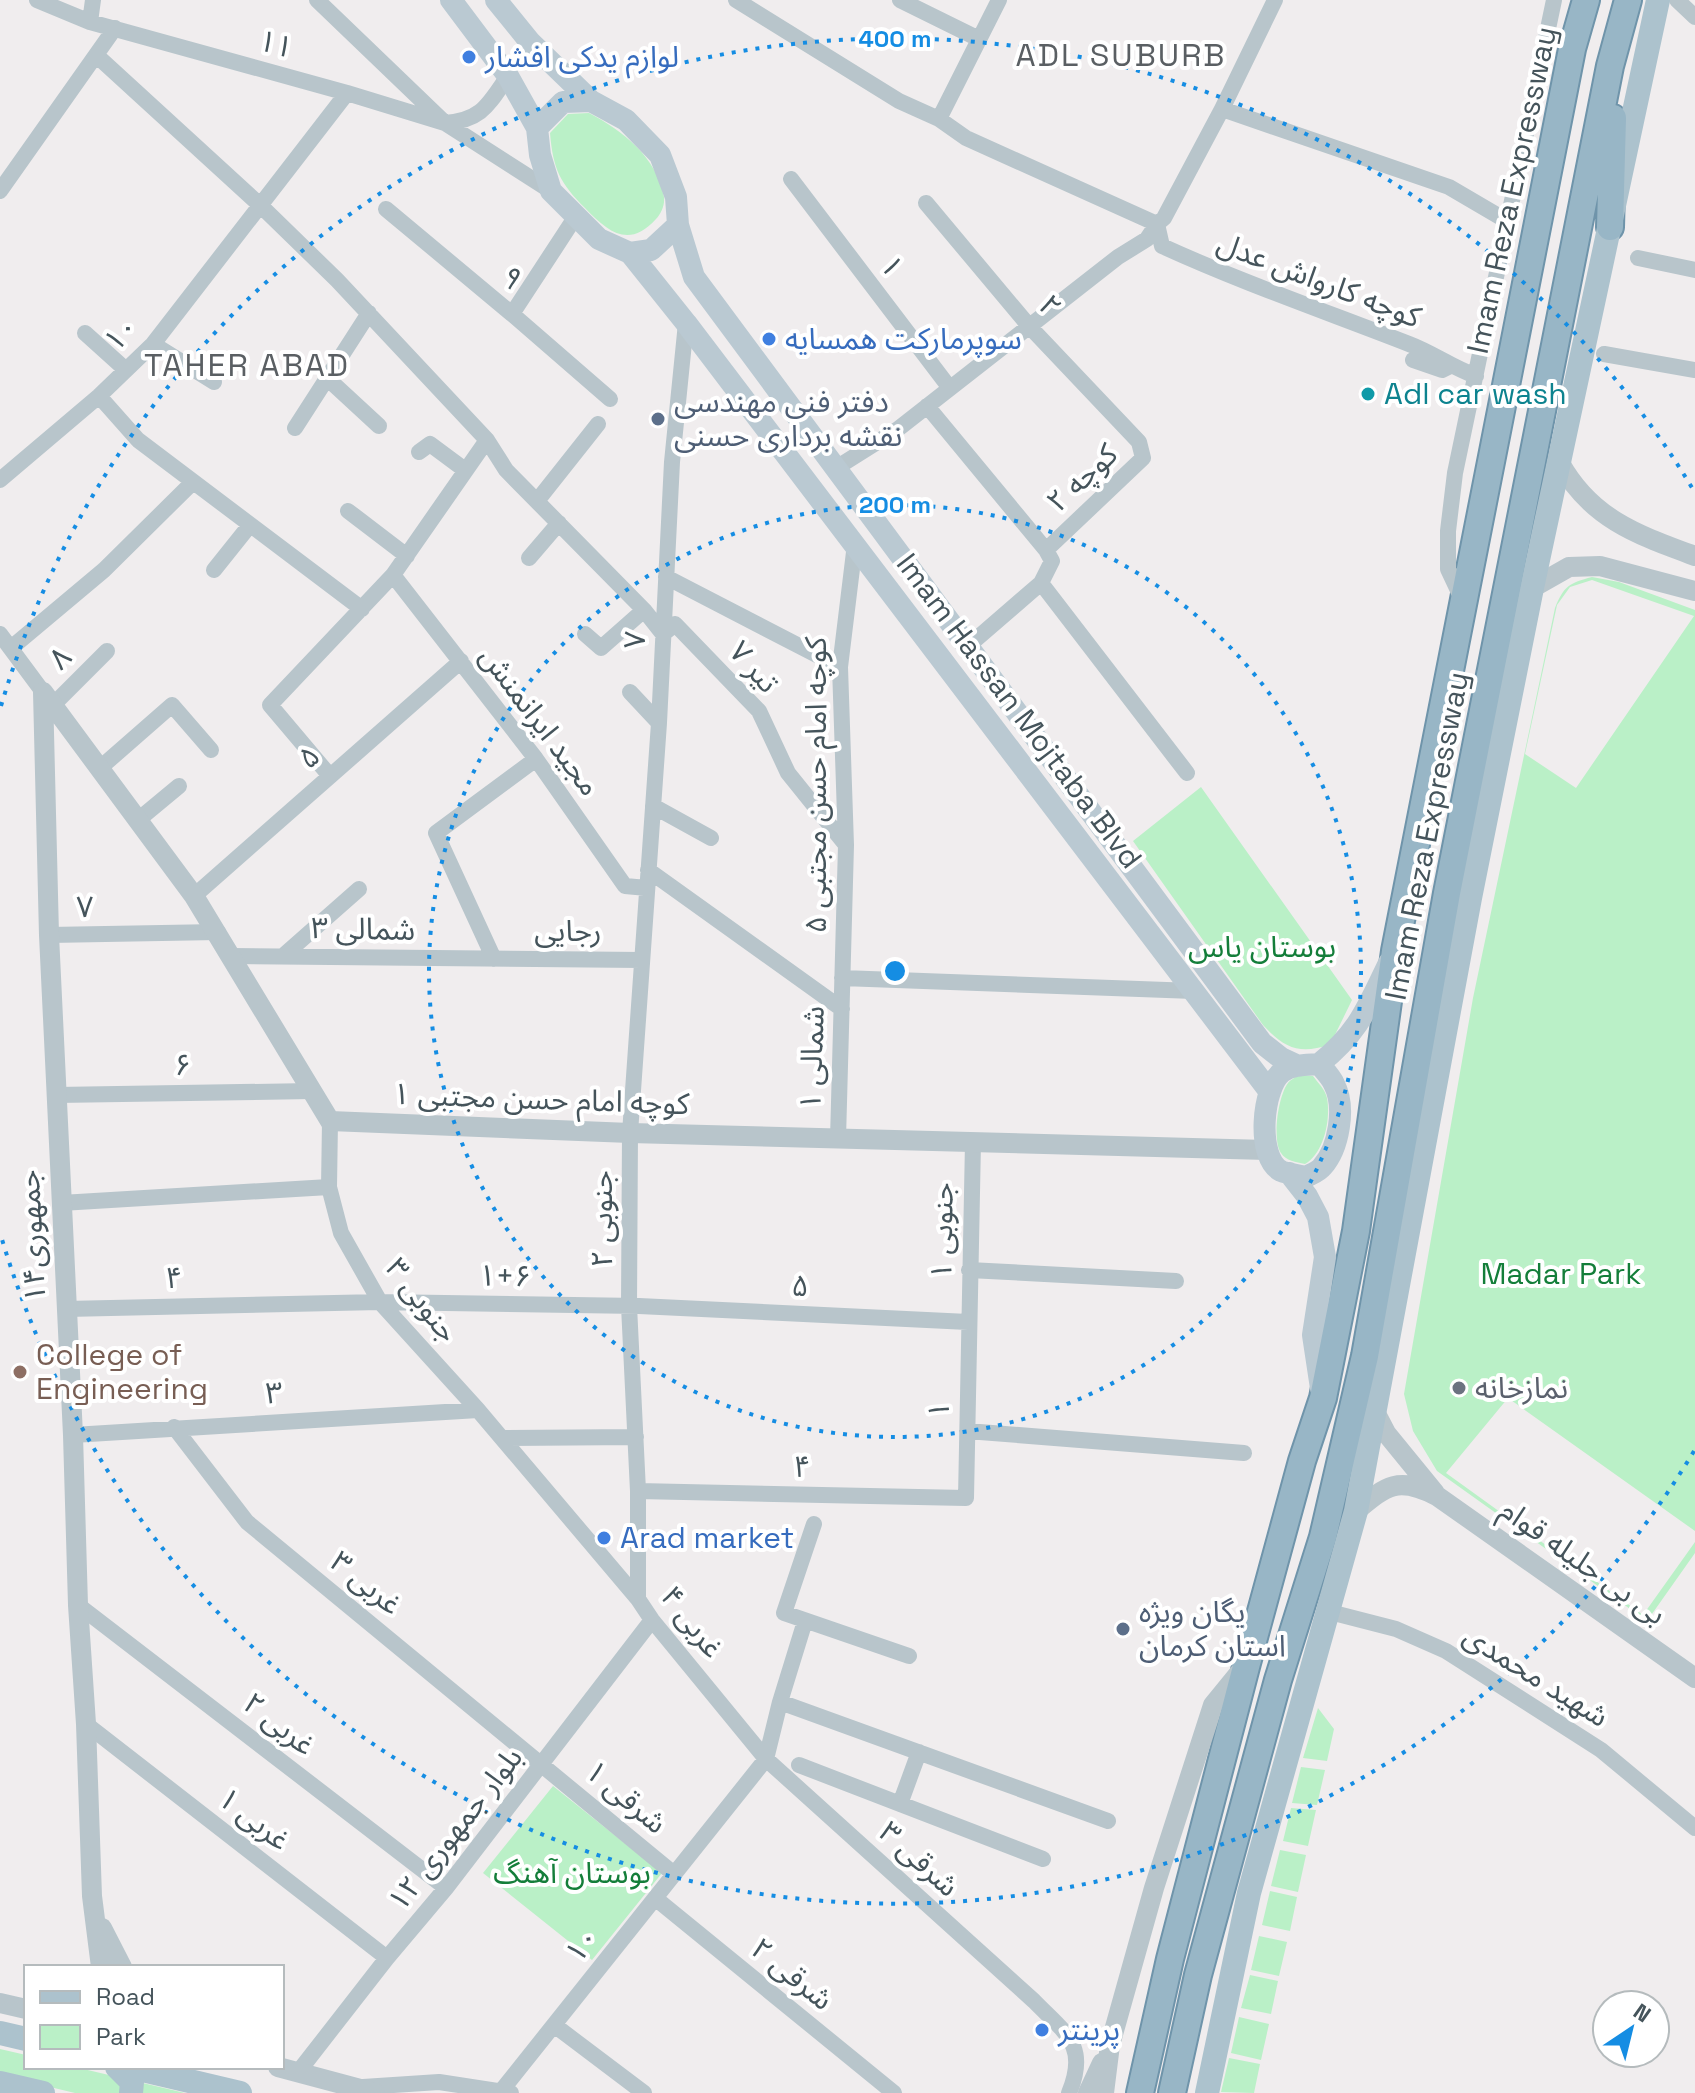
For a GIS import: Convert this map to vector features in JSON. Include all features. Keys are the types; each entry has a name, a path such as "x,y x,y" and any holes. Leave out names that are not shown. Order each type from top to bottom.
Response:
{"highway":[{"name":"Imam Reza Expressway","path":"1140,2093 1170,1959 1247,1663 1302,1461 1323,1398 1356,1231 1395,951 1572,49 1586,0"},
{"name":"Imam Reza Expressway","path":"1172,2093 1198,1975 1278,1680 1323,1537 1365,1356 1459,895 1615,51 1628,0"},
{"path":"1610,227 1615,51"}],"main road":[{"path":"451,0 508,76 537,128 540,155 551,191 599,239 630,253 651,250 678,225 676,197 660,155 626,120 591,101 530,42 496,0"},
{"path":"1207,2093 1249,1893 1356,1511 1459,895 1560,463 1658,0"},
{"path":"537,128 563,102 591,101"},
{"name":"Imam Hassan Mojtaba Blvd","path":"678,225 694,277 1262,1043 1296,1065"},
{"name":"Imam Hassan Mojtaba Blvd","path":"630,253 855,544 1270,1092"},
{"path":"1319,1064 1334,1082 1340,1098 1339,1125 1332,1151 1321,1169 1306,1177 1281,1171 1269,1159 1264,1142 1270,1092 1279,1073 1296,1065 1319,1064 1345,1042 1359,1024 1395,951"},
{"path":"1244,1058 1261,1071 1271,1070 1275,1065 1274,1058 1262,1043"},
{"path":"1289,1173 1318,1217 1325,1257 1313,1335 1323,1398"},
{"path":"1365,1356 1374,1410"},
{"path":"0,2033 24,2039"},
{"path":"119,2069 132,2082 131,2093"},
{"path":"138,2069 240,2093"},
{"path":"0,2083 43,2093"}],"street":[{"name":"۱۱","path":"37,0 90,22 445,123 551,191"},
{"path":"90,22 93,0"},
{"path":"317,0 445,123 478,116 508,76"},
{"path":"736,0 899,101 939,119 966,138 1157,224"},
{"path":"900,0 979,39"},
{"path":"939,119 999,0"},
{"path":"836,468 898,429 1118,257 1147,239 1164,218 1275,0"},
{"path":"1463,601 1448,569 1448,531 1455,473 1554,0"},
{"path":"1677,0 1695,17"},
{"path":"0,191 115,28"},
{"path":"96,55 261,206 369,313 487,440 506,470 644,610 663,634"},
{"name":"۱۰","path":"0,480 99,396 153,344 347,93"},
{"path":"1222,109 1449,187 1507,221"},
{"name":"۱","path":"791,179 949,387"},
{"name":"۲","path":"926,203 1029,326 1139,442"},
{"name":"۹","path":"386,209 512,314 576,216"},
{"name":"کوچه کارواش عدل","path":"1157,224 1162,246 1230,277 1324,310 1427,352 1476,376"},
{"path":"1638,258 1695,270"},
{"path":"295,428 369,313"},
{"path":"512,314 610,399"},
{"name":"۷","path":"642,960 659,723 672,462 686,323"},
{"path":"85,333 126,370"},
{"path":"153,344 214,382"},
{"path":"1604,354 1695,370"},
{"path":"1413,360 1442,370 1451,365"},
{"path":"327,378 379,426"},
{"path":"99,396 138,440 362,609"},
{"path":"927,406 1052,561 1041,583 967,647"},
{"path":"537,501 598,424"},
{"path":"330,776 270,705 393,575 487,440"},
{"name":"کوچه ۲","path":"1046,550 1143,458 1139,442"},
{"path":"419,452 430,444 465,470"},
{"path":"1532,588 1569,567 1600,566 1687,589 1693,555 1626,530 1596,509 1573,486 1560,463"},
{"path":"11,648 104,570 193,482"},
{"path":"348,511 407,556"},
{"path":"529,558 559,523"},
{"path":"214,570 250,525"},
{"name":"کوچه امام حسن مجتبی ۵","path":"842,978 846,845 840,667 855,544"},
{"name":"مجید ایرانمنش","path":"393,575 536,759 625,886 647,888"},
{"path":"666,577 840,667"},
{"path":"1041,583 1187,773"},
{"path":"585,634 601,648 644,610"},
{"name":"۷ تیر","path":"663,634 675,624 759,711 788,773 846,845"},
{"path":"0,634 194,896 330,1121"},
{"name":"۸","path":"48,699 107,651"},
{"name":"۵","path":"194,896 461,661"},
{"path":"630,692 659,723"},
{"name":"جمهوری۱۴","path":"48,699 49,935 92,1896 101,1965"},
{"path":"100,768 172,705 211,750"},
{"path":"494,959 436,833 536,759"},
{"path":"138,820 179,786"},
{"path":"653,806 711,838"},
{"path":"648,870 842,1009"},
{"path":"283,956 359,889"},
{"name":"۷","path":"49,935 218,932"},
{"name":"۳ شمالی","path":"231,956 494,959"},
{"name":"رجایی","path":"494,959 642,960"},
{"name":"۲ جنوبی","path":"638,1599 638,1491 629,1306 630,1133 642,960"},
{"path":"842,978 1194,991"},
{"name":"۱ شمالی","path":"838,1139 842,978"},
{"name":"۶","path":"56,1095 312,1091"},
{"name":"کوچه امام حسن مجتبی ۱","path":"330,1121 630,1133 1267,1150"},
{"name":"۳ جنوبی","path":"330,1121 329,1187 341,1233 380,1302 478,1410"},
{"name":"۱ جنوبی","path":"968,1322 973,1142"},
{"path":"61,1203 329,1187"},
{"path":"969,1270 1176,1281"},
{"name":"۱+۶","path":"380,1302 629,1306"},
{"name":"۴","path":"66,1309 380,1302"},
{"name":"۵","path":"629,1306 968,1322"},
{"name":"۱‍","path":"966,1498 968,1322"},
{"name":"۳","path":"73,1435 478,1410"},
{"name":"۴ غربی","path":"478,1410 638,1599 766,1759"},
{"path":"1374,1410 1386,1433 1437,1496"},
{"name":"۳ غربی","path":"174,1427 247,1522 542,1764"},
{"path":"967,1431 1244,1453"},
{"path":"502,1438 636,1437"},
{"path":"1356,1511 1384,1488 1401,1483 1420,1487 1437,1496"},
{"name":"۴","path":"638,1491 966,1498"},
{"name":"بی بی جلیله قوام","path":"1437,1496 1695,1678"},
{"path":"814,1524 784,1613 909,1656"},
{"name":"۲ غربی","path":"78,1605 446,1888"},
{"name":"شهید محمدی","path":"1326,1611 1396,1629 1446,1651 1601,1750 1695,1828"},
{"name":"بلوار جمهوری ۱۲","path":"299,2071 446,1888 652,1620"},
{"path":"766,1759 805,1621"},
{"path":"1104,2093 1110,2045 1154,1888 1213,1705 1247,1663"},
{"path":"780,1702 1108,1821"},
{"name":"۱ غربی","path":"86,1724 387,1958"},
{"path":"900,1804 919,1752"},
{"name":"۱۰","path":"507,2092 554,2025 766,1759"},
{"name":"۳ شرقی","path":"766,1759 1034,2001 1071,2039 1078,2058 1076,2076 1069,2093"},
{"name":"شرقی ۱","path":"542,1764 674,1874"},
{"path":"799,1765 1043,1859"},
{"path":"92,1896 104,1934 121,1965"},
{"name":"۲ شرقی","path":"655,1898 894,2093"},
{"path":"0,2003 24,2009"},
{"path":"554,2025 644,2093"},
{"path":"1088,2093 1110,2045"},
{"path":"284,2068 375,2093"},
{"path":"352,2087 439,2082 507,2092"}],"green space":[{"path":"589,113 636,146 660,182 664,200 661,212 637,233 619,234 610,230 569,191 559,175 550,133 568,114"},
{"name":"Madar Park","path":"1592,577 1619,582 1695,610 1695,1531 1508,1398 1446,1473 1643,1615 1695,1542 1695,1553 1647,1621 1437,1471 1413,1431 1404,1394 1473,998 1555,608 1565,590 1573,584","holes":["1592,580 1694,616 1576,788 1525,754 1557,605 1570,587"]},
{"name":"بوستان یاس","path":"1201,787 1352,1000 1330,1045 1310,1049 1293,1047 1278,1040 1263,1025 1133,841"},
{"path":"1299,1075 1313,1076 1325,1092 1328,1106 1327,1125 1321,1144 1305,1164 1283,1156 1277,1138 1277,1118 1284,1089"},
{"path":"1318,1708 1334,1729 1327,1761 1303,1758"},
{"path":"1301,1767 1325,1770 1317,1805 1292,1803"},
{"name":"بوستان آهنگ","path":"553,1786 662,1873 592,1960 483,1873"},
{"path":"1291,1808 1316,1810 1308,1846 1283,1841"},
{"path":"1280,1850 1306,1855 1298,1892 1271,1886"},
{"path":"1270,1891 1297,1897 1290,1931 1262,1925"},
{"path":"1259,1936 1287,1942 1279,1976 1251,1970"},
{"path":"1250,1975 1278,1981 1271,2014 1241,2008"},
{"path":"1239,2017 1269,2024 1261,2060 1231,2053"},
{"path":"0,2049 24,2055 24,2069 83,2069 185,2093 75,2093 0,2075"},
{"path":"1229,2058 1260,2064 1254,2093 1221,2092"}],"place":[{"name":"لوازم یدکی افشار","path":"469,57"},
{"name":"سوپرمارکت همسایه","path":"769,339"},
{"name":"Adl car wash","path":"1368,394"},
{"name":"دفتر فنی مهندسی نقشه برداری حسنی","path":"658,419"},
{"name":"College of Engineering","path":"20,1372"},
{"name":"نمازخانه","path":"1459,1388"},
{"name":"Arad market","path":"604,1538"},
{"name":"یگان ویژه استان کرمان","path":"1123,1629"},
{"name":"پرینتر","path":"1042,2030"}],"district":[{"name":"ADL SUBURB","path":"1121,55"},
{"name":"TAHER ABAD","path":"247,365"}]}
